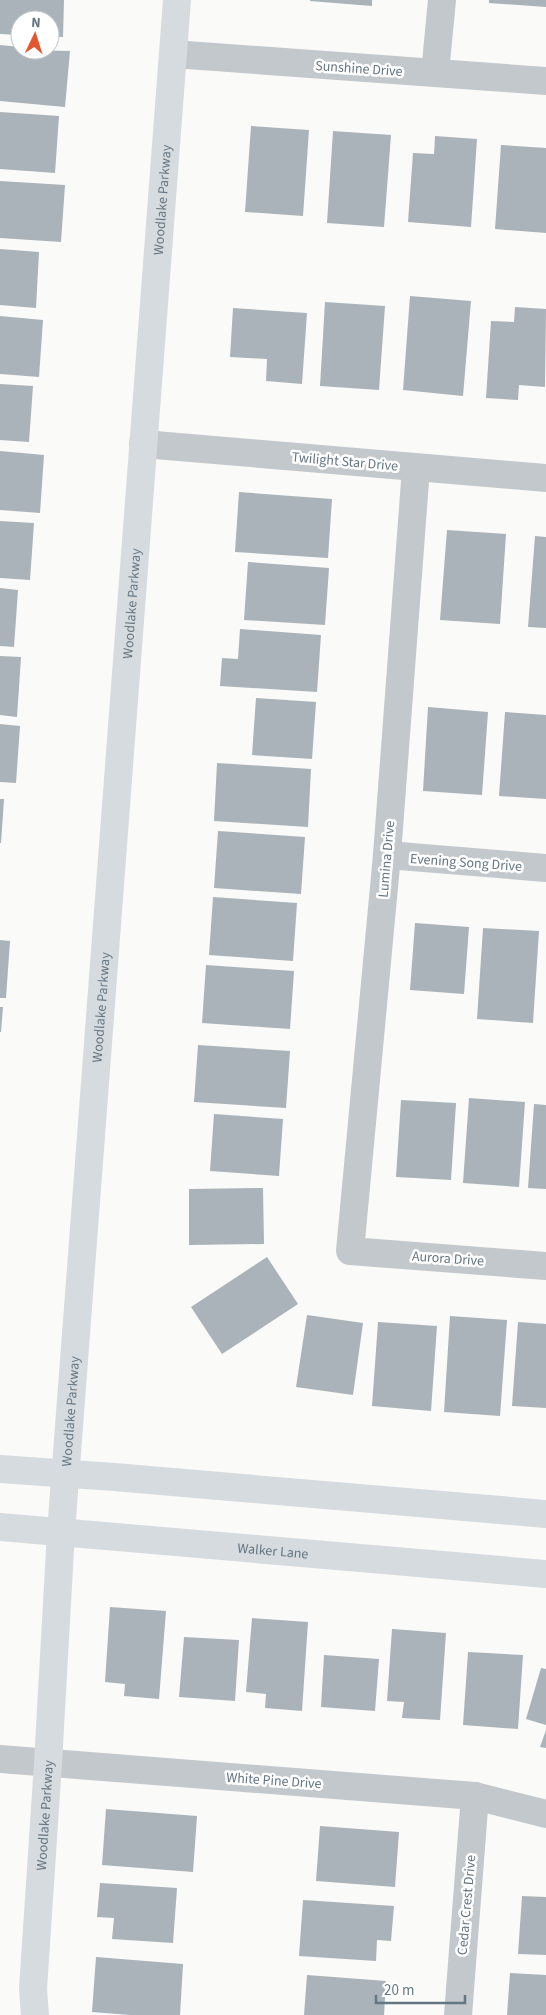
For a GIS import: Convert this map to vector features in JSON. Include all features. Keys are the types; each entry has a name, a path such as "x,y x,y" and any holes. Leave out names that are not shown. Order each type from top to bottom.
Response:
{"street":[{"name":"Woodlake Parkway","path":"36,2015 33,1988 65,1474 177,0"},
{"path":"435,73 442,0"},
{"name":"Sunshine Drive","path":"172,54 546,81"},
{"name":"Twilight Star Drive","path":"143,444 546,478"},
{"name":"Lumina Drive","path":"350,1251 387,855 416,468"},
{"name":"Evening Song Drive","path":"387,855 546,868"},
{"name":"Aurora Drive","path":"350,1251 546,1266"},
{"path":"0,1469 546,1514"},
{"name":"Walker Lane","path":"0,1528 546,1574"},
{"name":"White Pine Drive","path":"0,1759 475,1796 546,1814"},
{"name":"Cedar Crest Drive","path":"458,2015 475,1796"}],"building":[{"path":"0,0 64,0 63,37 60,37 60,10 10,10 10,34 0,34"},
{"path":"372,0 372,6 310,1"},
{"path":"489,0 546,0 546,7 489,3"},
{"path":"0,45 10,46 10,60 60,60 60,51 70,51 65,107 0,101"},
{"path":"0,112 59,116 55,173 0,169"},
{"path":"251,126 309,130 303,216 245,212"},
{"path":"333,131 391,135 384,227 327,223"},
{"path":"435,136 477,139 471,227 408,222 413,153 434,154"},
{"path":"501,145 546,148 546,233 495,229"},
{"path":"0,181 65,185 61,242 0,238"},
{"path":"0,249 39,252 36,308 0,305"},
{"path":"410,296 471,301 463,396 403,390"},
{"path":"325,302 385,306 379,390 320,386"},
{"path":"515,307 546,309 545,387 519,385 518,400 486,398 491,321 514,322"},
{"path":"233,308 307,313 302,384 266,381 267,359 230,357"},
{"path":"0,316 43,320 39,377 0,374"},
{"path":"0,384 33,386 29,442 0,440"},
{"path":"0,451 44,455 40,513 0,510"},
{"path":"239,492 332,499 328,558 235,552"},
{"path":"0,521 34,523 30,580 0,578"},
{"path":"447,530 506,534 500,624 440,620"},
{"path":"535,536 546,537 546,628 528,627"},
{"path":"248,562 329,568 325,625 244,620"},
{"path":"0,588 18,590 14,647 0,646"},
{"path":"240,629 321,635 317,692 220,686 222,658 238,659"},
{"path":"0,656 21,657 17,717 0,715"},
{"path":"256,698 316,702 312,759 252,755"},
{"path":"428,707 488,712 482,795 423,791"},
{"path":"505,712 546,715 546,799 499,796"},
{"path":"0,724 20,726 16,783 0,782"},
{"path":"217,763 311,769 308,827 214,821"},
{"path":"0,799 4,799 1,843 0,843"},
{"path":"218,831 305,837 301,894 214,888"},
{"path":"213,897 297,903 293,961 209,955"},
{"path":"415,923 469,927 464,994 410,990"},
{"path":"483,928 539,931 533,1023 477,1019"},
{"path":"0,940 10,941 6,998 0,998"},
{"path":"206,965 294,971 290,1029 202,1023"},
{"path":"0,1007 3,1007 1,1032 0,1032"},
{"path":"198,1045 290,1051 286,1108 194,1102"},
{"path":"469,1098 525,1102 519,1187 463,1183"},
{"path":"401,1100 456,1103 451,1180 396,1177"},
{"path":"534,1104 546,1105 546,1189 528,1188"},
{"path":"214,1114 283,1119 279,1176 210,1171"},
{"path":"263,1188 264,1244 189,1245 189,1189"},
{"path":"267,1257 298,1304 222,1354 191,1307"},
{"path":"307,1315 363,1323 353,1395 296,1387"},
{"path":"450,1316 507,1320 500,1416 444,1412"},
{"path":"378,1322 437,1326 431,1411 372,1406"},
{"path":"518,1322 546,1324 546,1408 512,1406"},
{"path":"110,1607 166,1611 159,1699 124,1696 125,1684 105,1682"},
{"path":"252,1618 308,1622 302,1711 265,1708 266,1694 246,1692"},
{"path":"392,1629 446,1633 440,1720 402,1718 404,1702 387,1701"},
{"path":"184,1637 239,1640 235,1701 179,1697"},
{"path":"468,1652 523,1655 518,1729 463,1725"},
{"path":"324,1655 379,1659 375,1711 321,1707"},
{"path":"541,1668 546,1669 546,1725 526,1719"},
{"path":"546,1730 546,1748 540,1747"},
{"path":"106,1809 197,1816 193,1872 102,1865"},
{"path":"320,1826 399,1832 395,1887 316,1881"},
{"path":"100,1883 177,1888 173,1943 112,1939 114,1918 97,1917"},
{"path":"522,1896 546,1897 546,1955 518,1954"},
{"path":"303,1900 394,1906 391,1941 377,1940 376,1961 299,1956"},
{"path":"96,1957 183,1964 180,2015 130,2015 92,2012"},
{"path":"510,1973 546,1975 546,2015 507,2015"},
{"path":"307,1975 386,1981 384,2015 304,2015"}]}
